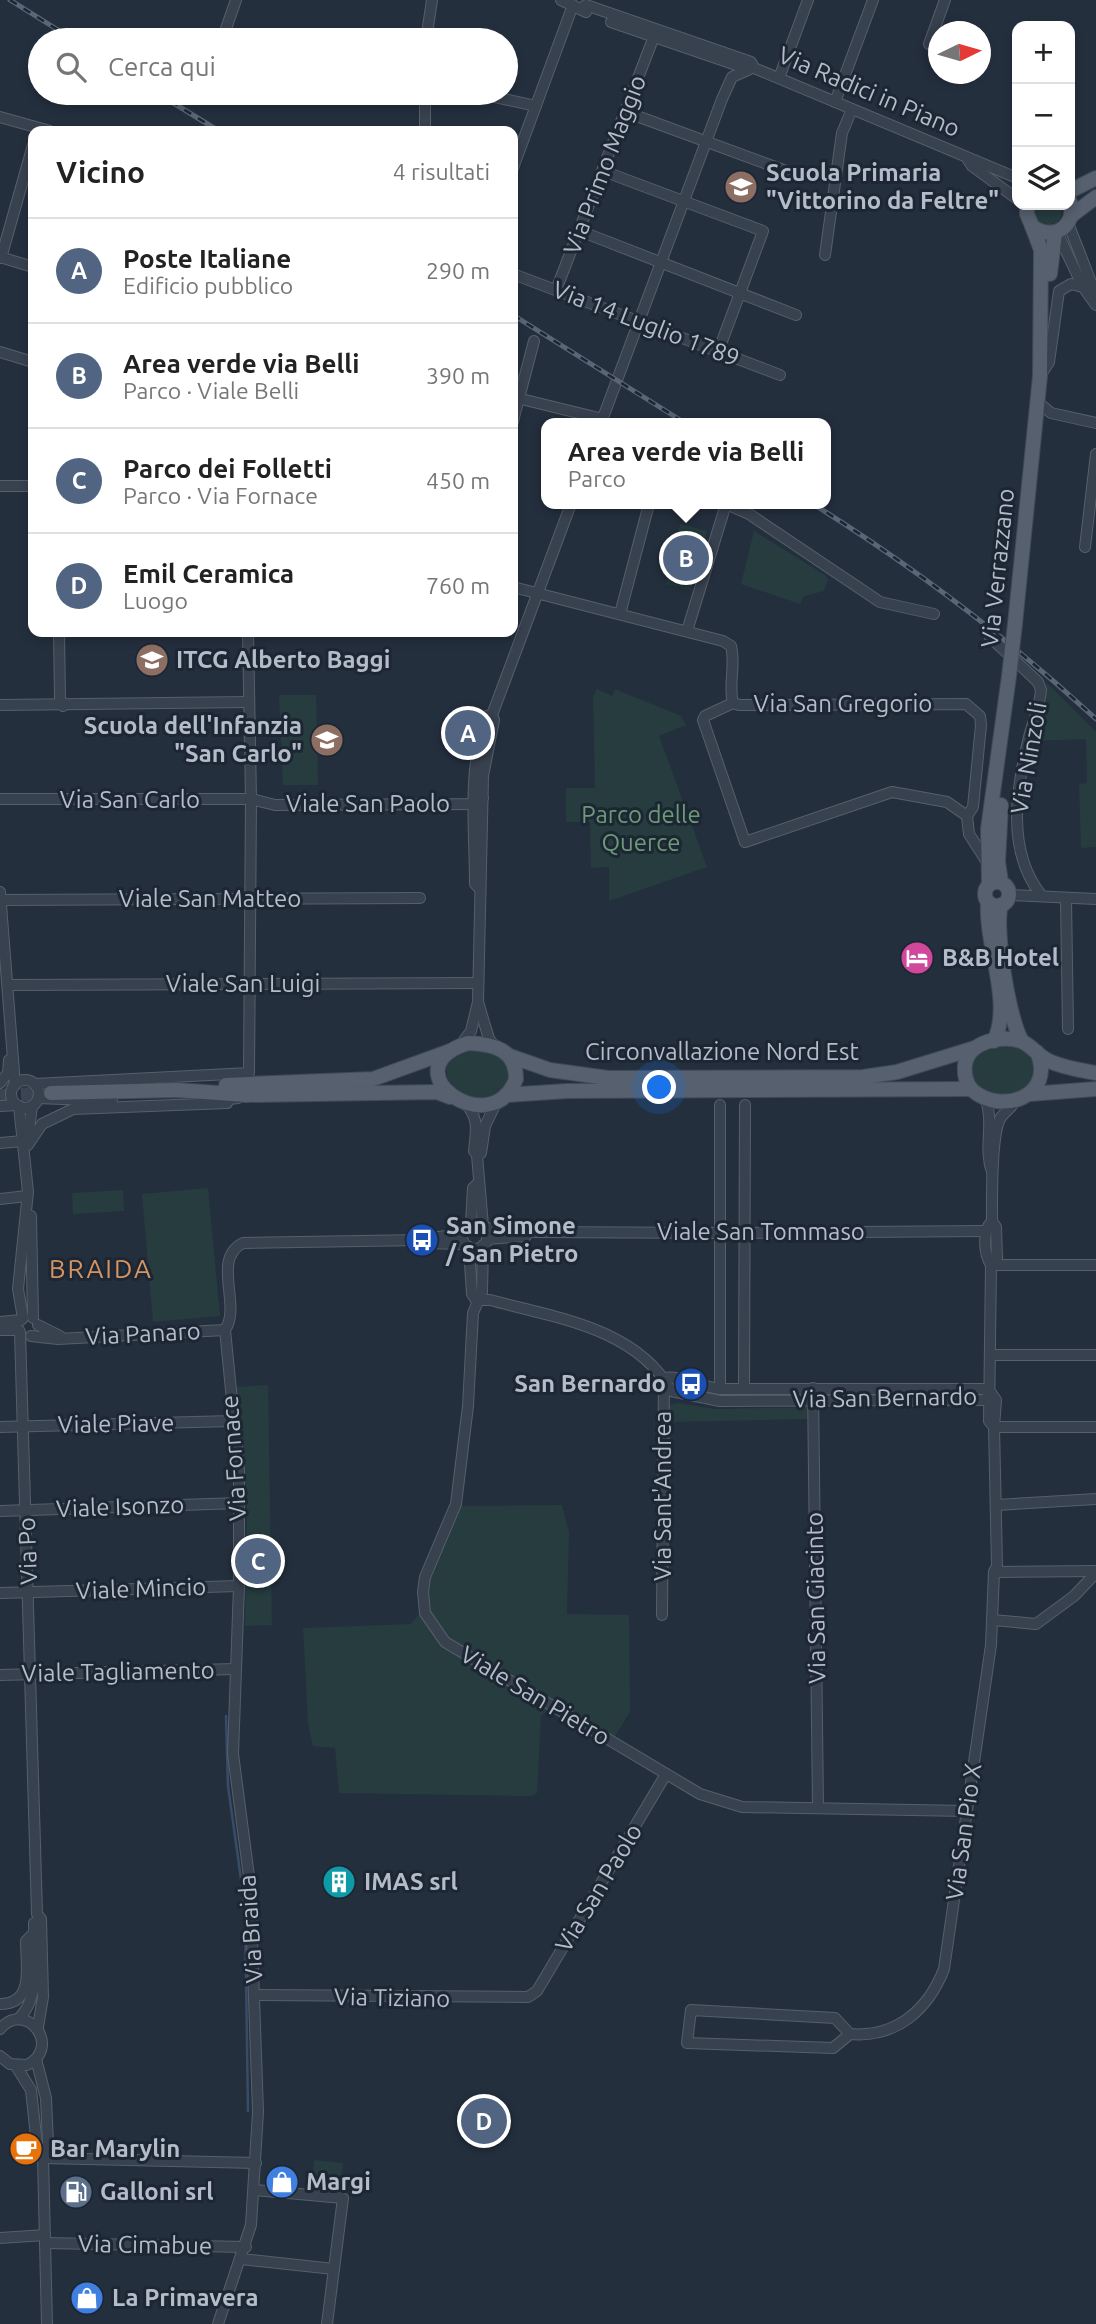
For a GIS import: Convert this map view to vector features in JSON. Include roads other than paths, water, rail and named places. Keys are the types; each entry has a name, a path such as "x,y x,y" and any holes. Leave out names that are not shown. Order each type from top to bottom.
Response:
{"main road":[{"path":"1075,188 1096,178"},
{"path":"1027,213 1045,233 1096,197"},
{"name":"Via Verrazzano","path":"999,901 984,893 995,883 999,765 1040,376 1041,250 1027,213"},
{"name":"Via Verrazzano","path":"1040,376 1064,221"},
{"name":"Via Verrazzano","path":"995,883 987,862 988,829 994,774 999,765"},
{"name":"Via Verrazzano","path":"994,1041 1000,1007 988,930 1006,886 995,883"},
{"name":"Via Verrazzano","path":"999,901 997,929 1007,981 1010,1017 1022,1041"},
{"name":"Circonvallazione Nord Est","path":"510,1056 550,1070 608,1078 863,1077 897,1072 994,1041 1022,1041"},
{"path":"1022,1041 1046,1060 1096,1073"},
{"path":"40,1099 247,1083 373,1079 455,1048 494,1045 510,1056 516,1079 501,1098 457,1100 437,1092 247,1083"},
{"path":"455,1048 439,1070 442,1086 457,1100"},
{"path":"975,1048 965,1067 971,1089 985,1098 1096,1089"},
{"path":"1022,1097 1037,1088 1040,1080 1042,1068 1037,1052"},
{"name":"Circonvallazione Nord Est","path":"501,1098 567,1091 971,1089"}],"street":[{"path":"226,28 236,0"},
{"path":"428,28 432,0"},
{"name":"Via Radici in Piano","path":"561,0 653,39 779,79 1012,176"},
{"path":"779,79 808,0"},
{"path":"835,102 873,0"},
{"path":"937,21 945,0"},
{"name":"Via Radici in Piano","path":"577,6 586,5 751,62 751,69"},
{"path":"518,155 577,6"},
{"name":"Via Radici in Piano","path":"653,39 656,36 697,50 705,47"},
{"name":"Via Primo Maggio","path":"556,290 653,39"},
{"path":"603,418 732,77 751,69"},
{"path":"518,102 536,106"},
{"path":"425,105 425,126"},
{"path":"825,255 842,133 852,109"},
{"path":"626,111 786,171"},
{"path":"0,117 28,127"},
{"name":"Via Radici in Piano","path":"967,158 972,166 1012,196"},
{"path":"28,162 1,257 28,265"},
{"path":"603,171 763,231 718,352"},
{"path":"1064,221 1083,287 1096,305"},
{"path":"1064,221 1096,295"},
{"path":"580,231 796,315"},
{"name":"Via 14 Luglio 1789","path":"518,276 780,375"},
{"name":"Via Verrazzano","path":"1040,376 1049,362 1059,291 1071,284 1083,287"},
{"path":"518,391 534,341"},
{"path":"0,352 28,360"},
{"path":"518,398 591,418"},
{"path":"1038,402 1051,413 1096,423"},
{"path":"1085,547 1096,454"},
{"path":"0,486 28,486"},
{"path":"479,888 475,884 479,801 494,720 492,715 569,509"},
{"path":"620,614 648,509"},
{"path":"687,631 724,509"},
{"path":"738,509 880,602 934,614"},
{"name":"Via San Gregorio","path":"518,588 723,641 732,646 733,703 966,704 980,716 981,725 973,807 968,821"},
{"path":"59,637 60,698 64,706"},
{"path":"0,1143 26,1143 42,1124 62,1112 137,1104 227,1103 247,1083 251,984 248,637"},
{"name":"Via Ninzoli","path":"990,637 1038,682 1041,690 1020,778 1017,821 1023,865 1041,895"},
{"path":"0,705 248,702"},
{"path":"733,703 705,716 703,720 745,842 892,793 947,802 981,835 988,829"},
{"name":"Viale San Paolo","path":"251,799 275,805 479,801"},
{"name":"Via San Carlo","path":"3,801 251,799"},
{"path":"455,1048 471,1031 478,1002 479,888 484,834 479,801"},
{"path":"968,821 975,848 987,862"},
{"path":"0,892 6,989 15,1059 22,1084 40,1099"},
{"path":"999,901 1041,895 1066,899 1096,899"},
{"name":"Viale San Matteo","path":"1,900 420,898"},
{"path":"1066,899 1068,1028"},
{"name":"Viale San Luigi","path":"6,989 478,983"},
{"path":"478,1002 489,1039 494,1045"},
{"path":"0,1085 8,1073 9,1051 13,1044"},
{"path":"0,1085 106,1078 194,1078 247,1083"},
{"path":"22,1084 11,1096 18,1105 26,1143 28,1194 31,1202 27,1327"},
{"name":"Via San Pio X","path":"850,2034 833,2048 687,2043 691,2010 835,2018 850,2034 864,2035 888,2030 909,2020 926,2005 944,1969 993,1620 994,1572 990,1568 990,1542 995,1536 996,1505 994,1427 989,1421 990,1265 997,1258 996,1227 989,1226 992,1172 1000,1119 1022,1097"},
{"name":"Viale San Pietro","path":"477,1155 481,1153 485,1126 501,1098"},
{"name":"Via San Pio X","path":"985,1098 991,1112 988,1160 992,1172"},
{"path":"0,1106 18,1105 40,1099 135,1101 137,1104"},
{"path":"26,1143 40,1099"},
{"name":"Viale San Pietro","path":"457,1100 475,1114 474,1151 477,1155 477,1184 485,1235 482,1292 476,1300 456,1503 425,1577 425,1613 445,1642 700,1794 742,1807 967,1811"},
{"path":"720,1105 720,1389"},
{"path":"744,1388 742,1233 745,1105"},
{"name":"Viale San Pietro","path":"471,1223 472,1188 477,1184"},
{"path":"0,1199 28,1194"},
{"path":"465,1242 471,1223 485,1235"},
{"name":"Viale San Tommaso","path":"422,1240 425,1237 465,1242 485,1235 533,1235 536,1232 742,1233 989,1226"},
{"name":"Via Fornace","path":"236,1669 240,1503 225,1330 231,1314 228,1262 235,1247 243,1243 422,1240"},
{"name":"Viale San Pietro","path":"465,1242 472,1294 476,1300"},
{"path":"990,1265 1096,1265"},
{"name":"Via San Bernardo","path":"476,1300 490,1300 595,1329 630,1347 664,1378 671,1391 720,1401 813,1394"},
{"path":"0,1322 27,1327"},
{"path":"0,1329 27,1327"},
{"name":"Via Panaro","path":"27,1327 62,1338 225,1330"},
{"name":"Via Po","path":"27,1327 23,1363 24,1426 37,1914"},
{"path":"991,1355 1096,1355"},
{"name":"Via San Bernardo","path":"664,1378 675,1376 691,1384 720,1389 744,1388 813,1394 985,1400 991,1393"},
{"name":"Via Sant'Andrea","path":"662,1615 664,1378"},
{"name":"Via San Giacinto","path":"813,1394 818,1808"},
{"name":"Viale Piave","path":"0,1427 233,1421"},
{"path":"994,1427 1096,1427"},
{"path":"996,1505 1096,1499"},
{"name":"Viale Isonzo","path":"0,1511 240,1503"},
{"path":"994,1572 1096,1572"},
{"path":"993,1620 1036,1624 1074,1596 1096,1572"},
{"name":"Viale Mincio","path":"0,1593 239,1586"},
{"name":"Viale Tagliamento","path":"0,1675 236,1669"},
{"name":"Via Braida","path":"218,2324 246,2246 257,2163 256,1995 250,1884 233,1754 236,1669"},
{"name":"Via San Paolo","path":"528,1997 537,1991 666,1774"},
{"path":"2,2060 16,2066 27,2065 36,2059 43,2047 38,2027 43,1997 41,1919 37,1914 34,1919 31,2001 7,2022"},
{"path":"0,2004 17,2002 24,1994 26,1941 34,1933"},
{"name":"Via Tiziano","path":"256,1995 528,1997"},
{"path":"7,2022 38,2027"},
{"path":"36,2059 46,2098 48,2144 43,2155 47,2324"},
{"path":"16,2066 32,2090 37,2145 43,2155"},
{"path":"43,2155 257,2163"},
{"path":"255,2190 343,2198 327,2324"},
{"name":"Via Cimabue","path":"0,2238 246,2246"},
{"path":"241,2259 334,2269"}],"waterway":[{"path":"226,1716 228,1786 245,1908 248,2111"}],"tunnel":[{"path":"0,1096 51,1093"}],"railway":[{"path":"10,0 55,28"},
{"path":"177,105 211,126"},
{"path":"518,318 677,418"},
{"path":"821,509 959,605 1029,660 1096,719"}],"place":[{"name":"Scuola Primaria \"Vittorino da Feltre\"","path":"741,187"},
{"name":"Area verde via Belli","path":"686,558"},
{"name":"ITCG Alberto Baggi","path":"152,660"},
{"name":"Poste Italiane","path":"468,733"},
{"name":"Scuola dell'Infanzia \"San Carlo\"","path":"327,740"},
{"name":"B&B Hotel","path":"917,958"},
{"name":"San Simone / San Pietro","path":"422,1240"},
{"name":"San Bernardo","path":"691,1384"},
{"name":"Parco dei Folletti","path":"258,1561"},
{"name":"IMAS srl","path":"339,1882"},
{"name":"Emil Ceramica","path":"484,2121"},
{"name":"Bar Marylin","path":"26,2149"},
{"name":"Margi","path":"282,2182"},
{"name":"Galloni srl","path":"76,2192"},
{"name":"La Primavera","path":"87,2298"}],"district":[{"name":"BRAIDA","path":"101,1269"}],"park label":[{"name":"Parco delle Querce","path":"641,829"}]}
